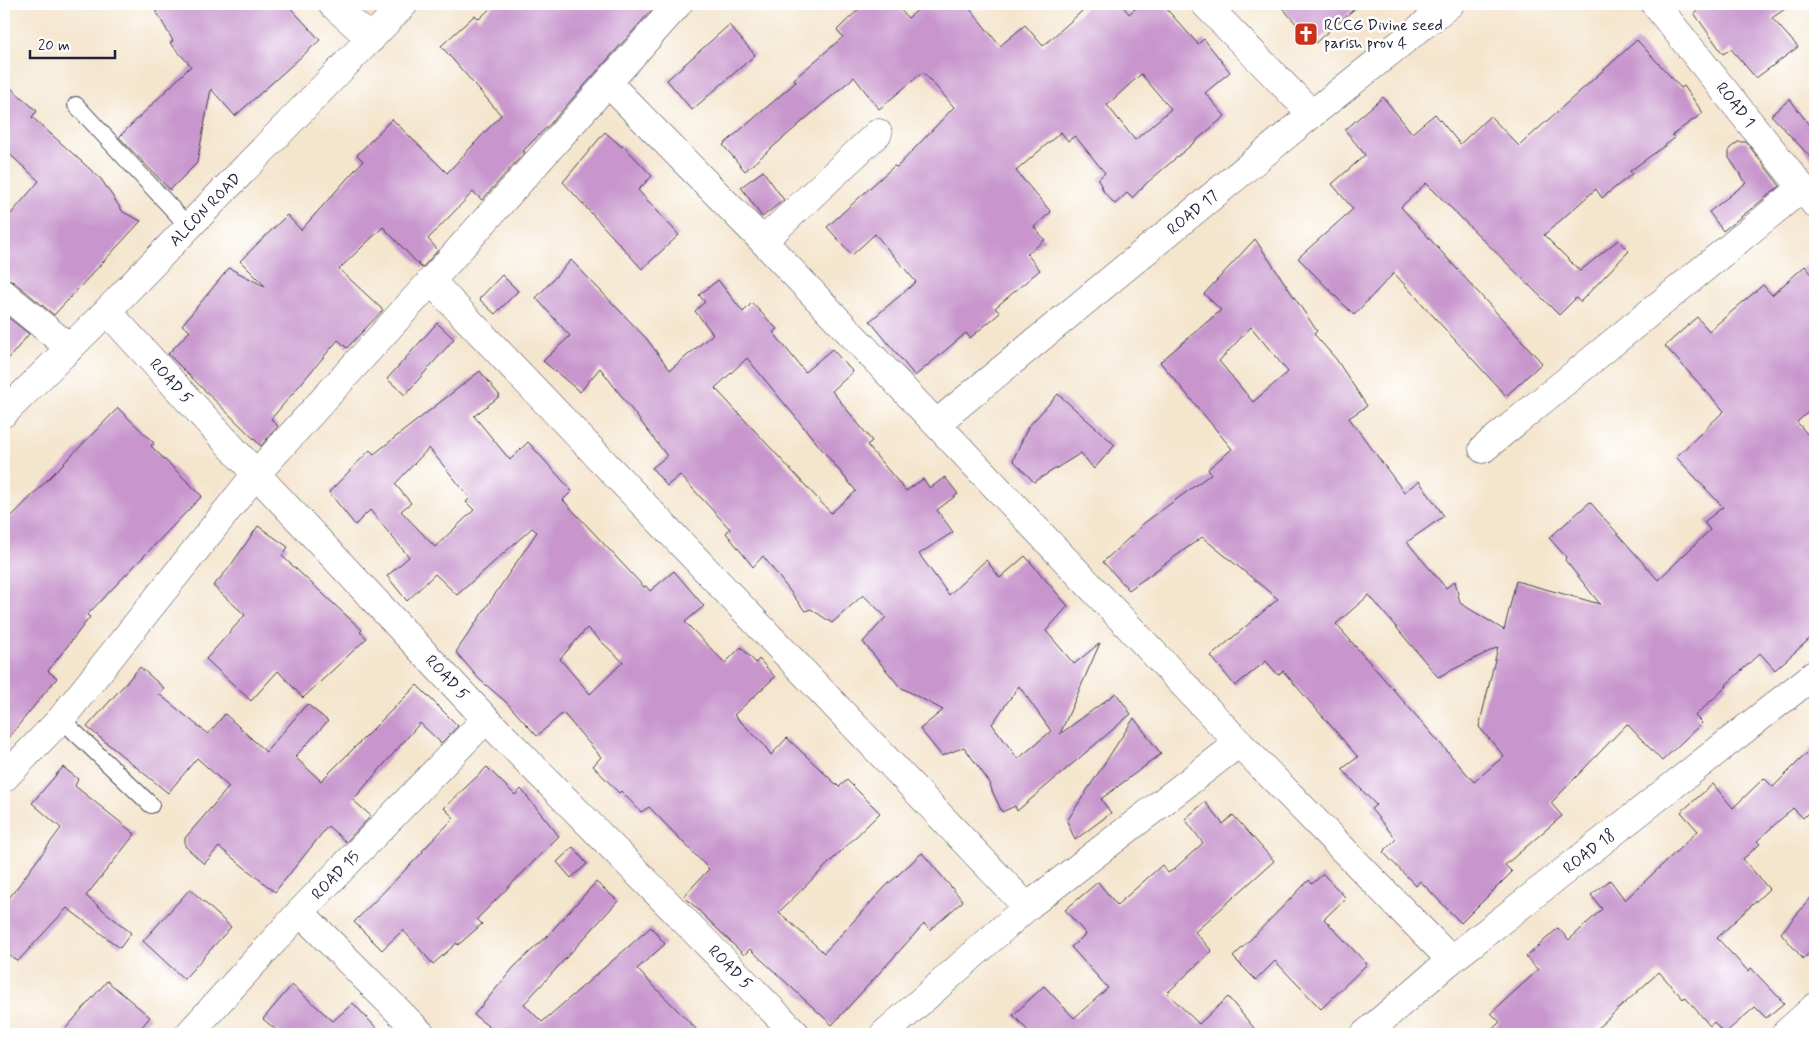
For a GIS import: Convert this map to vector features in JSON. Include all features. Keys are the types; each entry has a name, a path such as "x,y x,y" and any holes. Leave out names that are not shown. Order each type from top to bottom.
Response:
{"street":[{"path":"332,4 371,39"},
{"name":"ALCON ROAD","path":"4,413 107,311 404,4"},
{"path":"4,778 61,719 256,474 678,4"},
{"path":"1205,4 1312,114"},
{"name":"ROAD 17","path":"937,424 1312,114 1450,4"},
{"name":"ROAD 1","path":"1655,4 1809,196"},
{"path":"608,83 762,241 1239,742 1451,960"},
{"path":"762,241 878,133"},
{"path":"1483,449 1809,196"},
{"path":"431,281 1027,907"},
{"path":"4,294 70,348"},
{"name":"ROAD 5","path":"107,311 256,474 486,719 796,1034"},
{"name":"ROAD 18","path":"1365,1034 1451,960 1815,674"},
{"name":"ROAD 15","path":"189,1034 300,912 486,719"},
{"path":"884,1034 1027,907 1239,742"},
{"path":"300,912 421,1034"}],"lane":[{"path":"76,105 189,227"},
{"path":"61,719 151,805"}],"building":[{"path":"152,4 287,4 320,40 235,116 211,89 197,163 170,190 119,137 191,66 170,43 173,41"},
{"path":"495,4 657,4 550,124 523,151 525,152 482,200 473,192 428,239 438,250 422,268 383,227 339,269 383,310 347,348 338,340 271,419 278,426 261,446 168,354 190,331 182,325 229,268 266,287 240,261 287,215 301,230 363,161 357,155 392,119 447,173 501,115 441,46 475,15 479,19"},
{"path":"864,4 895,4 908,18 925,4 966,4 1000,46 1025,25 1043,46 1090,4 1121,4 1129,14 1141,4 1162,4 1198,44 1204,39 1230,72 1205,93 1225,116 1132,198 1127,193 1115,204 1104,192 1098,179 1105,173 1075,136 1068,141 1061,132 1016,171 1051,212 1034,227 1045,240 1027,254 1040,270 995,308 1000,313 970,338 966,333 915,376 870,321 916,282 875,234 852,255 827,227 894,166 897,167 954,107 923,72 879,109 854,77 745,171 723,145 796,82 794,79 843,37 837,30","holes":["1141,74 1171,109 1135,140 1107,105"]},
{"path":"1279,4 1360,4 1314,44"},
{"path":"1707,4 1792,4 1772,18 1798,47 1756,78 1731,49 1723,54 1694,13"},
{"path":"729,25 755,55 692,110 667,80"},
{"path":"1637,40 1681,88 1684,86 1703,113 1672,135 1675,138 1630,171 1632,174 1602,198 1596,189 1544,235 1580,271 1618,240 1629,251 1580,302 1576,298 1559,315 1426,183 1401,207 1542,363 1506,396 1394,273 1354,315 1298,258 1353,209 1332,184 1365,155 1345,130 1383,97 1412,133 1435,114 1460,144 1490,116 1519,146"},
{"path":"4,82 37,111 32,117 101,179 123,212 141,221 54,315 14,282 4,279 4,222 39,181 4,149"},
{"path":"1790,99 1815,133 1815,162 1771,115"},
{"path":"605,132 622,147 623,145 652,176 638,190 679,235 642,269 563,182"},
{"path":"1738,142 1746,142 1780,186 1723,231 1709,212 1746,183 1729,158 1729,149"},
{"path":"763,171 784,200 762,217 741,187"},
{"path":"1255,239 1317,331 1314,334 1336,359 1367,406 1349,418 1404,492 1419,481 1444,516 1407,542 1446,588 1455,581 1460,603 1504,630 1516,581 1600,604 1565,560 1566,557 1549,538 1590,502 1658,580 1710,530 1704,522 1723,507 1676,457 1724,411 1665,346 1697,317 1709,331 1763,285 1772,295 1805,266 1815,278 1815,406 1797,422 1815,443 1815,634 1775,670 1760,653 1695,716 1702,723 1662,761 1627,724 1551,803 1562,816 1505,865 1512,872 1461,923 1420,881 1416,886 1383,852 1396,839 1371,809 1376,805 1342,769 1358,757 1283,671 1278,675 1266,661 1235,686 1211,656 1278,599 1202,537 1129,590 1103,562 1140,526 1211,474 1208,469 1232,449 1160,362 1221,310 1204,294","holes":["1251,327 1288,372 1253,402 1219,361","1369,595 1438,677 1498,647 1479,727 1504,756 1474,782 1336,624"]},
{"path":"571,260 646,338 670,370 713,334 695,311 705,302 699,295 718,280 743,312 752,303 777,329 773,332 805,372 832,349 853,372 832,391 872,441 867,445 906,491 923,479 930,488 945,477 958,494 937,510 953,532 919,554 949,595 986,560 1000,578 1025,556 1068,606 1046,631 1074,664 1100,643 1060,734 1116,693 1131,714 1017,811 1015,806 1002,812 990,783 964,747 942,756 920,729 943,710 900,687 863,642 886,617 863,595 832,623 811,609 805,611 763,556 753,567 726,533 730,529 680,475 667,486 652,468 667,456 600,368 580,392 543,361 570,336 536,298","holes":["747,358 856,491 831,513 715,388","1019,686 1051,731 1018,759 992,724"]},
{"path":"502,275 518,291 495,314 479,299"},
{"path":"4,314 29,334 4,364"},
{"path":"437,323 454,339 405,395 387,379"},
{"path":"480,371 500,396 474,416 510,460 528,442 572,491 563,500 644,587 646,586 650,591 674,571 704,606 685,622 725,663 741,647 756,663 759,659 775,677 734,715 764,745 771,755 787,738 839,787 847,780 880,813 779,912 824,953 886,886 922,853 963,901 930,930 924,924 832,1025 750,949 744,955 684,896 709,869 649,807 641,812 621,791 619,793 593,766 601,757 563,713 537,736 506,702 479,679 456,652 537,532 532,528 457,595 435,574 407,601 387,576 409,557 370,510 355,525 329,492 370,450 374,454","holes":["429,448 470,498 466,502 474,510 435,547 401,511 411,503 395,484","587,628 623,662 590,694 560,659"]},
{"path":"1058,394 1115,445 1094,469 1081,453 1034,482 1013,460 1028,427"},
{"path":"118,408 154,443 151,446 202,496 87,615 90,617 48,671 57,678 4,743 4,524"},
{"path":"258,526 288,547 282,556 362,630 360,632 367,638 303,698 278,671 251,701 206,659 245,615 213,586 229,568"},
{"path":"140,667 164,688 159,694 208,734 225,714 266,752 307,704 328,721 295,757 321,781 417,685 458,726 441,743 420,723 353,800 371,816 346,842 328,826 275,892 219,847 204,864 185,846 185,838 229,787 197,758 168,793 87,727"},
{"path":"1134,718 1161,754 1101,799 1111,813 1075,840 1067,821"},
{"path":"1815,745 1815,806 1803,818 1793,808 1757,841 1760,844 1743,859 1769,889 1717,938 1748,971 1751,968 1784,1003 1766,1018 1755,1007 1724,1034 1714,1022 1710,1026 1685,997 1683,999 1659,972 1591,1034 1487,1034 1500,1022 1491,1013 1538,970 1526,957 1558,928 1569,940 1602,909 1591,895 1610,880 1625,900 1698,831 1681,812 1713,784 1733,808 1764,778 1773,787"},
{"path":"63,767 78,779 75,786 135,834 86,896 131,933 120,948 67,908 18,961 4,952 4,905 61,828 32,803"},
{"path":"487,767 515,795 521,789 559,836 477,919 482,924 433,964 403,930 382,950 354,922 454,818 444,808"},
{"path":"1205,802 1223,824 1233,815 1274,861 1195,932 1212,951 1167,993 1199,1024 1228,997 1259,1034 1031,1034 1013,1015 1044,986 1074,1018 1108,988 1071,947 1086,934 1065,910 1098,882 1117,905 1162,865 1168,873 1173,870 1203,843 1185,819"},
{"path":"573,847 587,864 571,878 557,862"},
{"path":"1323,874 1346,898 1324,919 1367,964 1321,1009 1275,961 1256,980 1233,957 1309,880 1312,884"},
{"path":"596,882 618,901 524,1004 542,1022 651,927 665,944 637,969 701,1034 498,1034 474,1015 514,967 548,935"},
{"path":"190,889 231,927 184,979 143,941"},
{"path":"1815,893 1815,948 1803,959 1781,933"},
{"path":"107,981 150,1017 136,1034 61,1034"},
{"path":"292,985 333,1021 353,1003 382,1034 281,1034 263,1019"}],"place":[{"name":"RCCG Divine seed parish prov 4","path":"1306,34"}]}
